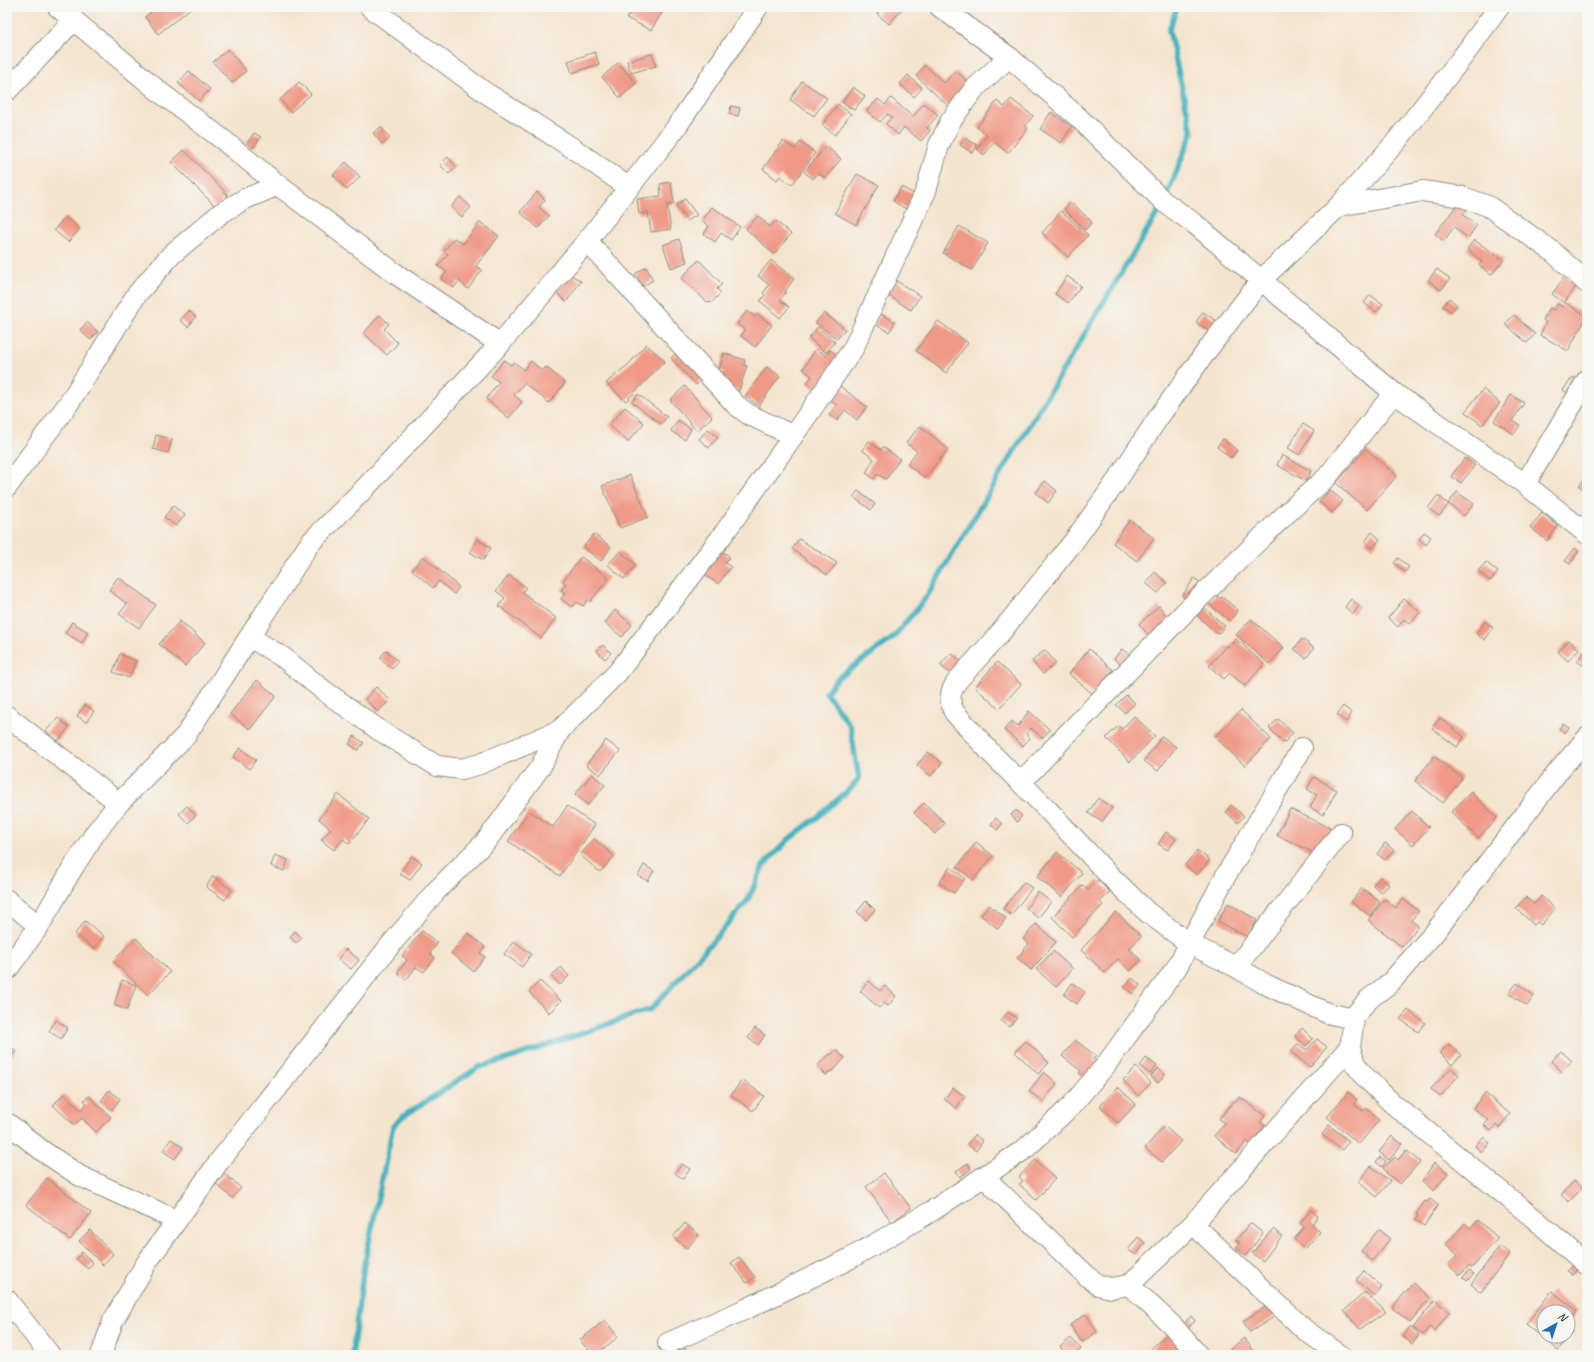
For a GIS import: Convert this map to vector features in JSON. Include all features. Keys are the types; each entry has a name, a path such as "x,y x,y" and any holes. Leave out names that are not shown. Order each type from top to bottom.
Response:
{"street":[{"path":"58,7 161,93 222,139 278,185 396,274 500,344"},
{"path":"370,7 483,91 574,149 628,187"},
{"path":"7,970 39,926 96,832 119,803 186,735 310,543 366,487 500,344 587,241 674,129 758,7"},
{"path":"940,7 1009,57 1080,120 1164,202 1195,224 1394,393 1525,484 1587,534"},
{"path":"1354,1019 1327,1013 1265,984 1236,967 1190,944 1147,912 1107,873 1021,782 992,754 954,712 951,705 950,696 952,688 981,653 1001,632 1074,541 1118,479 1162,412 1261,280 1339,206 1395,143 1499,7"},
{"path":"7,91 73,21"},
{"path":"101,1355 113,1321 147,1262 218,1163 388,948 436,891 486,840 541,766 560,730 618,672 725,532 793,436 853,349 926,191 939,145 950,122 974,89 1009,57"},
{"path":"7,487 69,403 137,294 171,255 222,213 245,199 278,185"},
{"path":"1339,206 1423,191 1462,197 1488,206 1552,251 1587,283"},
{"path":"587,241 736,405 748,414 793,436"},
{"path":"1525,484 1587,380"},
{"path":"1021,782 1185,612 1286,514 1327,477 1394,393"},
{"path":"250,637 284,658 323,690 379,730 437,766 462,769 480,764 560,730"},
{"path":"7,716 119,803"},
{"path":"1587,738 1560,769 1435,932 1390,983 1369,999 1357,1012 1354,1019 1350,1047 1355,1064 1366,1078 1393,1104 1536,1220 1587,1265"},
{"path":"668,1343 746,1309 849,1259 895,1233 984,1177 1025,1149 1071,1106 1105,1066 1177,967 1225,877 1302,748"},
{"path":"1236,967 1342,833"},
{"path":"7,900 39,926"},
{"path":"984,1177 1080,1270 1098,1285 1111,1288 1129,1285 1192,1224 1350,1047"},
{"path":"7,1123 44,1152 80,1176 176,1220"},
{"path":"1192,1224 1305,1330 1340,1355"},
{"path":"1129,1285 1172,1325 1198,1355"},
{"path":"7,1300 50,1355"}],"building":[{"path":"157,7 191,8 158,34 145,17"},
{"path":"635,7 666,7 651,30 626,18"},
{"path":"883,7 904,7 889,24 877,14"},
{"path":"228,49 246,71 232,83 213,62"},
{"path":"595,52 599,64 572,73 568,61"},
{"path":"652,54 656,66 631,73 627,61"},
{"path":"618,63 636,83 620,98 602,77"},
{"path":"925,65 944,83 956,71 970,84 950,108 916,76"},
{"path":"189,71 210,89 199,101 178,83"},
{"path":"908,75 922,88 914,97 900,84"},
{"path":"802,81 827,98 814,116 790,100"},
{"path":"299,82 311,94 291,112 280,100"},
{"path":"853,87 865,96 854,110 842,102"},
{"path":"891,98 913,117 924,103 938,115 927,128 930,131 921,141 904,127 898,135 886,124 892,117 888,114 880,122 867,111 878,99 885,105"},
{"path":"1011,99 1033,116 1025,126 1028,128 1008,153 994,142 984,155 977,149 987,135 977,127 997,101 1004,107"},
{"path":"838,104 851,114 835,135 822,125"},
{"path":"731,106 740,108 738,116 729,114"},
{"path":"1051,112 1072,127 1061,143 1040,129"},
{"path":"381,127 390,138 383,145 373,133"},
{"path":"254,133 261,137 253,148 247,143"},
{"path":"965,138 977,145 973,153 960,145"},
{"path":"783,141 795,149 800,142 815,153 792,185 780,176 777,180 763,169"},
{"path":"826,146 841,159 825,178 818,173 813,179 804,172"},
{"path":"184,150 228,195 216,207 171,162"},
{"path":"448,157 456,167 449,174 440,165"},
{"path":"346,162 360,177 347,190 333,175"},
{"path":"857,174 879,185 856,225 835,213"},
{"path":"671,182 674,204 667,205 671,229 651,232 648,212 639,214 637,199 661,196 660,184"},
{"path":"901,187 914,194 906,209 893,201"},
{"path":"537,192 545,200 539,207 549,216 538,228 520,212"},
{"path":"460,197 471,207 462,217 451,207"},
{"path":"685,199 697,215 687,221 676,205"},
{"path":"1071,202 1092,222 1085,230 1064,209"},
{"path":"1459,202 1468,208 1463,215 1477,225 1468,238 1454,227 1444,241 1435,234"},
{"path":"712,207 740,227 731,240 721,233 715,242 704,234 709,226 702,221"},
{"path":"1061,211 1088,235 1068,257 1042,233"},
{"path":"758,216 770,227 776,221 791,234 774,254 746,229"},
{"path":"65,217 80,229 68,242 54,230"},
{"path":"480,222 499,236 476,266 482,270 468,289 459,281 454,288 441,279 447,272 438,266 448,254 444,251 454,238 463,244"},
{"path":"959,226 988,243 972,270 943,253"},
{"path":"679,239 687,262 671,268 663,245"},
{"path":"1474,240 1504,260 1491,275 1479,265 1482,262 1467,249"},
{"path":"699,260 722,284 717,289 721,293 711,303 709,301 707,302 681,278"},
{"path":"771,260 794,279 780,300 789,307 780,318 760,301 765,295 763,293 769,285 758,276"},
{"path":"646,267 653,280 643,286 635,274"},
{"path":"1437,269 1450,279 1441,290 1428,280"},
{"path":"571,275 581,281 566,302 556,292"},
{"path":"1067,276 1081,286 1068,303 1055,294"},
{"path":"1565,276 1577,285 1564,303 1552,294"},
{"path":"895,280 920,296 911,310 886,294"},
{"path":"1370,295 1383,304 1376,312 1364,303"},
{"path":"1449,298 1457,305 1451,312 1443,306"},
{"path":"1566,303 1587,316 1568,351 1540,335 1546,322 1543,320 1550,308 1553,310 1557,304 1563,307"},
{"path":"189,311 196,317 188,327 180,320"},
{"path":"747,311 755,317 757,314 772,325 755,347 741,336 745,330 737,324"},
{"path":"1203,312 1218,322 1211,332 1196,322"},
{"path":"824,313 845,329 837,339 816,323"},
{"path":"881,314 895,322 889,332 875,324"},
{"path":"380,315 389,324 384,329 398,343 387,355 364,333"},
{"path":"1514,315 1535,334 1527,343 1505,324"},
{"path":"938,321 968,343 946,373 916,351"},
{"path":"87,322 98,332 90,340 80,330"},
{"path":"818,327 835,342 826,353 809,338"},
{"path":"646,344 665,361 626,401 606,383 630,363"},
{"path":"681,349 705,376 696,385 671,358"},
{"path":"816,349 826,356 830,350 839,356 816,390 807,383 812,376 803,369"},
{"path":"724,353 745,360 744,365 747,366 739,391 720,385 724,372 719,370"},
{"path":"504,360 511,365 514,362 524,370 531,361 542,371 546,367 565,383 549,403 524,383 514,395 522,402 509,418 486,399 499,382 491,376"},
{"path":"767,367 780,376 759,406 745,396"},
{"path":"1573,377 1587,387 1577,400 1563,390"},
{"path":"836,383 867,407 857,420 845,410 837,421 829,415 837,405 826,397"},
{"path":"685,386 712,417 697,431 670,400"},
{"path":"1483,389 1500,403 1482,425 1465,412"},
{"path":"638,394 667,417 661,424 632,402"},
{"path":"1511,395 1524,403 1512,421 1520,425 1514,434 1494,421"},
{"path":"625,407 644,423 628,442 609,425"},
{"path":"678,420 691,429 685,440 671,431"},
{"path":"1303,424 1314,431 1299,455 1288,448"},
{"path":"920,426 948,449 925,478 907,464 917,451 906,443"},
{"path":"708,429 718,437 709,448 699,439"},
{"path":"156,435 172,439 168,453 153,449"},
{"path":"1223,439 1237,450 1231,458 1217,447"},
{"path":"869,441 881,450 883,447 900,459 886,479 877,474 874,479 866,473 874,459 862,450"},
{"path":"1366,449 1397,476 1367,510 1336,483"},
{"path":"1282,455 1311,471 1306,481 1277,465"},
{"path":"1465,458 1475,465 1461,483 1451,476"},
{"path":"630,475 648,517 620,528 602,486"},
{"path":"1587,475 1587,492 1579,486"},
{"path":"1045,481 1057,491 1048,503 1036,493"},
{"path":"1330,490 1343,501 1332,513 1319,502"},
{"path":"858,491 875,504 871,510 853,497"},
{"path":"1457,492 1474,504 1464,516 1449,504 1439,516 1428,508 1438,495 1448,504"},
{"path":"173,506 185,515 176,526 164,517"},
{"path":"1542,513 1558,526 1547,541 1530,527"},
{"path":"1130,520 1154,538 1137,561 1113,543"},
{"path":"1372,532 1380,539 1373,548 1365,542"},
{"path":"1424,532 1431,537 1426,545 1419,539"},
{"path":"594,534 611,547 601,561 583,547"},
{"path":"477,539 491,548 483,560 470,552"},
{"path":"799,539 837,563 827,575 792,549"},
{"path":"1575,548 1579,551 1570,564 1565,561"},
{"path":"721,550 730,557 725,563 731,567 718,584 701,572"},
{"path":"620,551 636,565 624,579 608,565"},
{"path":"423,556 459,587 454,594 439,581 433,588 412,570"},
{"path":"581,557 609,578 590,602 588,600 583,606 577,602 572,607 561,599 565,593 561,590 566,584 563,581"},
{"path":"1398,558 1409,567 1405,572 1394,563"},
{"path":"1486,562 1498,572 1490,581 1478,571"},
{"path":"1155,572 1167,583 1158,593 1146,583"},
{"path":"509,575 526,588 522,592 556,618 541,638 499,606 505,598 496,591"},
{"path":"118,577 156,605 139,628 119,614 127,604 109,590"},
{"path":"1194,578 1204,585 1191,602 1182,596"},
{"path":"1216,595 1221,599 1222,597 1238,610 1230,621 1208,603"},
{"path":"1351,599 1359,606 1353,614 1345,607"},
{"path":"1404,599 1420,612 1410,624 1404,619 1398,627 1388,618"},
{"path":"1159,606 1172,622 1152,639 1139,624"},
{"path":"1203,607 1225,626 1218,634 1196,615"},
{"path":"615,610 632,625 622,637 605,623"},
{"path":"1251,619 1284,648 1269,664 1236,635"},
{"path":"180,621 205,643 185,666 159,644"},
{"path":"1485,621 1493,628 1485,640 1476,634"},
{"path":"72,622 88,632 82,643 65,633"},
{"path":"1236,639 1264,664 1245,686 1230,673 1224,679 1209,666 1226,646 1228,647"},
{"path":"1302,639 1314,648 1306,658 1294,649"},
{"path":"1569,640 1579,649 1568,661 1558,652"},
{"path":"603,645 611,653 605,659 597,651"},
{"path":"1089,649 1113,670 1093,694 1069,674"},
{"path":"1122,649 1132,657 1124,667 1114,659"},
{"path":"386,650 398,661 392,669 380,658"},
{"path":"1045,650 1056,663 1043,674 1032,661"},
{"path":"1585,651 1587,652 1587,662 1584,666 1577,661"},
{"path":"951,653 964,664 953,676 940,665"},
{"path":"120,654 136,661 129,678 113,672"},
{"path":"997,662 1021,684 999,709 975,687"},
{"path":"257,680 276,696 250,729 230,714"},
{"path":"376,687 390,700 378,712 365,699"},
{"path":"1126,695 1135,703 1125,713 1116,705"},
{"path":"85,705 94,711 86,722 77,716"},
{"path":"1343,706 1352,713 1346,722 1337,715"},
{"path":"1241,710 1271,739 1245,766 1215,737"},
{"path":"1029,711 1050,730 1042,738 1031,728 1026,734 1030,738 1023,746 1004,730 1012,721 1018,726"},
{"path":"1134,716 1155,736 1130,762 1106,738 1118,726 1122,729"},
{"path":"58,718 69,727 58,741 46,731"},
{"path":"1440,718 1464,737 1457,747 1432,728"},
{"path":"1278,719 1293,733 1284,743 1269,728"},
{"path":"1563,724 1569,728 1565,733 1559,729"},
{"path":"354,736 364,743 358,750 349,744"},
{"path":"1162,736 1176,747 1158,771 1144,761"},
{"path":"606,740 620,751 600,775 586,765"},
{"path":"240,748 256,760 249,769 233,757"},
{"path":"928,752 942,763 931,776 917,765"},
{"path":"1434,756 1462,778 1443,803 1415,781"},
{"path":"592,774 605,785 588,805 575,794"},
{"path":"1314,777 1337,790 1323,815 1310,807 1317,795 1307,789"},
{"path":"1471,792 1497,818 1478,838 1451,812"},
{"path":"338,794 369,819 349,844 343,839 334,850 321,840 331,829 319,819"},
{"path":"1098,798 1112,808 1102,822 1088,813"},
{"path":"924,803 945,823 935,834 914,813"},
{"path":"1231,805 1244,816 1238,823 1226,812"},
{"path":"187,806 196,815 188,823 179,814"},
{"path":"567,806 595,825 560,876 508,841 529,811 553,827"},
{"path":"1290,809 1333,829 1320,856 1277,835"},
{"path":"1016,810 1022,816 1017,822 1011,815"},
{"path":"1412,811 1429,827 1413,845 1395,829"},
{"path":"996,818 1002,824 997,830 991,824"},
{"path":"1166,832 1176,839 1168,850 1158,844"},
{"path":"594,839 614,856 600,872 580,855"},
{"path":"976,842 993,856 973,880 957,867"},
{"path":"1385,843 1394,850 1385,860 1377,854"},
{"path":"1197,850 1210,860 1197,875 1185,865"},
{"path":"1057,852 1082,873 1062,897 1037,877"},
{"path":"275,855 288,860 284,871 271,866"},
{"path":"411,856 422,863 410,880 400,874"},
{"path":"644,865 654,871 648,881 638,876"},
{"path":"950,867 965,878 954,893 939,883"},
{"path":"213,876 232,890 225,900 206,887"},
{"path":"1380,877 1389,885 1381,893 1373,885"},
{"path":"1098,880 1110,892 1100,902 1103,905 1072,937 1052,917 1083,885 1088,890"},
{"path":"1024,882 1032,888 1011,915 1003,909"},
{"path":"1362,888 1380,902 1370,916 1351,902"},
{"path":"1038,892 1051,902 1038,918 1026,908"},
{"path":"1541,896 1555,909 1541,925 1537,922 1534,925 1516,908 1526,897 1534,904"},
{"path":"1385,899 1396,908 1403,899 1419,911 1411,920 1418,926 1402,947 1368,920"},
{"path":"866,901 875,910 866,920 857,912"},
{"path":"1228,903 1257,920 1247,937 1218,921"},
{"path":"989,905 1006,918 998,929 981,915"},
{"path":"1116,912 1141,936 1129,949 1141,960 1130,971 1118,959 1105,973 1081,950"},
{"path":"85,921 104,936 94,949 75,934"},
{"path":"1036,924 1056,942 1031,970 1017,958 1029,944 1023,939"},
{"path":"295,931 302,938 296,943 290,937"},
{"path":"422,931 438,943 430,953 435,958 424,972 416,967 406,980 397,973 407,960 402,956"},
{"path":"468,933 485,947 480,953 485,957 473,971 451,953"},
{"path":"136,938 170,972 148,995 113,961"},
{"path":"514,941 531,954 522,967 504,954"},
{"path":"346,949 359,960 351,969 338,959"},
{"path":"1053,951 1073,969 1056,987 1036,969"},
{"path":"561,967 569,976 560,985 551,976"},
{"path":"1132,978 1140,985 1133,994 1124,987"},
{"path":"122,980 136,985 127,1010 114,1005"},
{"path":"540,981 561,1001 549,1013 529,992"},
{"path":"869,981 880,991 885,986 896,996 888,1006 884,1003 879,1008 860,991"},
{"path":"1072,983 1085,992 1077,1004 1064,995"},
{"path":"1517,983 1534,996 1527,1006 1509,993"},
{"path":"1408,1010 1425,1023 1418,1032 1400,1019"},
{"path":"1008,1012 1017,1018 1009,1027 1001,1020"},
{"path":"56,1020 68,1028 61,1039 49,1031"},
{"path":"755,1028 765,1035 758,1045 748,1038"},
{"path":"1302,1028 1313,1039 1306,1046 1295,1036"},
{"path":"1317,1039 1327,1047 1310,1067 1291,1052 1298,1044 1307,1050"},
{"path":"1075,1040 1096,1056 1093,1059 1099,1064 1087,1079 1079,1073 1081,1071 1062,1056"},
{"path":"1026,1041 1049,1063 1038,1074 1015,1052"},
{"path":"7,1042 16,1052 7,1060"},
{"path":"1449,1044 1461,1055 1452,1065 1440,1053"},
{"path":"836,1050 845,1058 832,1072 830,1071 826,1075 817,1066"},
{"path":"1561,1051 1572,1061 1562,1072 1551,1061"},
{"path":"1146,1058 1157,1066 1150,1074 1140,1066"},
{"path":"1136,1067 1151,1083 1138,1096 1123,1080"},
{"path":"1158,1068 1165,1075 1158,1083 1151,1076"},
{"path":"1451,1068 1459,1075 1440,1097 1431,1089"},
{"path":"1044,1072 1057,1083 1043,1102 1029,1091"},
{"path":"742,1080 764,1096 753,1111 731,1095"},
{"path":"1118,1087 1136,1104 1118,1123 1100,1106"},
{"path":"953,1088 965,1096 956,1108 944,1099"},
{"path":"109,1090 120,1099 112,1110 101,1101"},
{"path":"1348,1092 1357,1100 1354,1104 1363,1111 1366,1108 1379,1120 1359,1144 1327,1117"},
{"path":"1485,1093 1510,1114 1499,1128 1496,1125 1491,1131 1484,1125 1489,1120 1473,1108"},
{"path":"64,1094 81,1110 87,1103 84,1100 89,1096 111,1117 96,1132 82,1118 74,1125 53,1105"},
{"path":"1240,1097 1265,1116 1260,1122 1265,1126 1250,1144 1247,1141 1236,1154 1214,1136 1225,1123 1219,1119 1234,1101 1236,1102"},
{"path":"1329,1125 1349,1141 1342,1150 1322,1135"},
{"path":"1164,1126 1181,1141 1162,1162 1145,1148"},
{"path":"975,1135 983,1141 976,1151 967,1144"},
{"path":"1392,1136 1402,1144 1389,1160 1379,1152"},
{"path":"1483,1137 1490,1143 1482,1152 1475,1146"},
{"path":"171,1139 183,1147 175,1159 163,1151"},
{"path":"1406,1150 1420,1162 1400,1184 1386,1173 1387,1172 1383,1168 1395,1157 1398,1160"},
{"path":"1380,1157 1386,1161 1382,1167 1376,1162"},
{"path":"1035,1160 1055,1179 1036,1200 1019,1184 1023,1181 1019,1177"},
{"path":"968,1163 971,1169 960,1177 956,1171"},
{"path":"1434,1163 1448,1173 1434,1191 1422,1181"},
{"path":"682,1164 690,1169 683,1179 675,1173"},
{"path":"1371,1166 1390,1181 1377,1197 1358,1182"},
{"path":"884,1173 911,1208 892,1222 866,1187"},
{"path":"225,1174 241,1188 232,1198 216,1184"},
{"path":"47,1178 91,1213 70,1240 26,1205"},
{"path":"1574,1181 1582,1188 1569,1202 1561,1195"},
{"path":"1430,1199 1438,1205 1424,1226 1415,1220 1418,1215 1416,1214 1425,1201 1427,1202"},
{"path":"1311,1210 1318,1216 1312,1224 1320,1232 1305,1249 1294,1239 1304,1227 1300,1223"},
{"path":"1478,1220 1498,1238 1472,1268 1469,1266 1460,1275 1448,1265 1458,1255 1446,1244 1465,1223 1470,1228"},
{"path":"685,1223 699,1235 687,1248 673,1237"},
{"path":"1250,1223 1263,1233 1246,1256 1236,1248 1240,1243 1236,1240"},
{"path":"1273,1229 1282,1236 1263,1261 1252,1253"},
{"path":"1379,1229 1390,1239 1372,1261 1361,1251"},
{"path":"90,1230 113,1254 103,1265 79,1241"},
{"path":"1138,1237 1145,1243 1136,1255 1128,1250"},
{"path":"1500,1246 1510,1253 1481,1292 1471,1284"},
{"path":"82,1252 93,1263 88,1269 76,1259"},
{"path":"739,1257 755,1277 747,1283 731,1263"},
{"path":"1573,1264 1578,1268 1573,1275 1567,1271"},
{"path":"1469,1270 1474,1274 1467,1281 1463,1277"},
{"path":"1364,1271 1382,1287 1374,1296 1356,1280"},
{"path":"1413,1283 1430,1298 1410,1322 1392,1308"},
{"path":"1552,1291 1568,1304 1542,1304"},
{"path":"1365,1292 1386,1312 1360,1329 1344,1311"},
{"path":"1435,1300 1449,1312 1435,1331 1429,1327 1423,1335 1413,1328"},
{"path":"1270,1304 1277,1315 1250,1332 1243,1321"},
{"path":"1536,1311 1536,1332 1526,1324"},
{"path":"1086,1314 1097,1332 1082,1342 1070,1325"},
{"path":"1191,1316 1195,1321 1188,1328 1184,1324"},
{"path":"605,1320 618,1337 595,1355 592,1355 580,1340"},
{"path":"1410,1327 1419,1335 1412,1344 1402,1336"},
{"path":"1169,1332 1189,1355 1155,1355 1150,1350"},
{"path":"1071,1338 1081,1349 1074,1355 1067,1355 1060,1347"},
{"path":"1244,1338 1257,1355 1223,1355"},
{"path":"1551,1344 1563,1344 1558,1350"},
{"path":"684,1347 688,1355 665,1355"}],"waterway":[{"path":"352,1355 364,1266 393,1126 402,1117 479,1067 514,1057 651,1009 716,938 748,900 763,866 789,839 819,816 853,786 859,778 850,726 826,692 839,677 893,638 927,596 1164,202 1192,133 1169,30 1177,7"}]}
